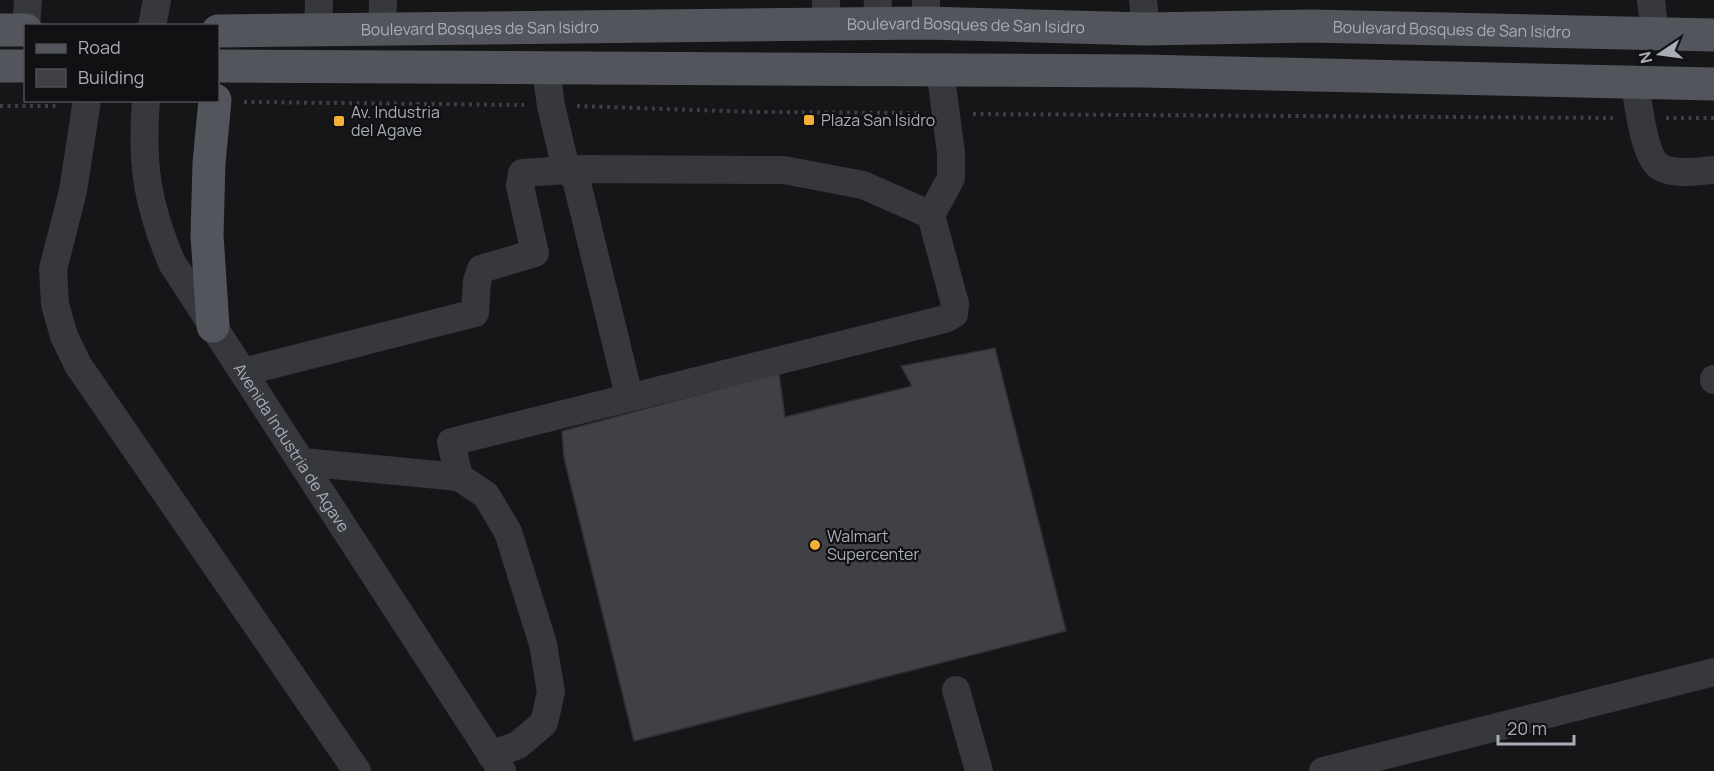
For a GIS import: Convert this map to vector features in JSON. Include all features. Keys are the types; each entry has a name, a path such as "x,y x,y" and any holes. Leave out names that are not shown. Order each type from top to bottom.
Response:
{"main road":[{"name":"Boulevard Bosques de San Isidro","path":"219,31 319,16 926,12 1145,14 1310,27 1714,35"},
{"path":"1144,71 1145,14"},
{"path":"0,30 24,30"},
{"path":"0,66 24,66"},
{"path":"219,66 1144,71 1714,84"},
{"path":"213,326 207,235 209,164 215,102"}],"street":[{"path":"26,24 28,0"},
{"path":"152,24 157,0"},
{"path":"1651,0 1655,35"},
{"path":"555,69 574,172 629,396"},
{"path":"459,477 451,442 954,314 955,304 931,215 951,178 951,153 939,69"},
{"path":"1635,83 1651,157 1659,168 1675,171 1714,170"},
{"name":"Avenida Industria de Agave","path":"146,102 146,181 155,223 172,262 496,763"},
{"path":"87,103 73,191 52,269 55,304 64,336 85,375 357,771"},
{"path":"243,372 475,314 481,268 535,253 520,186 522,173 784,170 862,185 931,215"},
{"path":"302,462 459,477 486,495 508,532 543,644 551,692 544,723 496,763"},
{"path":"1323,771 1714,672"},
{"path":"956,690 979,771"}],"path":[{"path":"215,102 561,106 755,112 1714,118"},
{"path":"0,106 87,103"}],"building":[{"name":"Walmart Supercenter","path":"995,348 1066,631 634,741 564,458 562,431 779,373 785,417 912,386 901,366"}],"place":[{"name":"Plaza San Isidro","path":"809,120"},
{"name":"Av. Industria del Agave","path":"339,121"},
{"name":"Walmart Supercenter","path":"815,545"}]}
